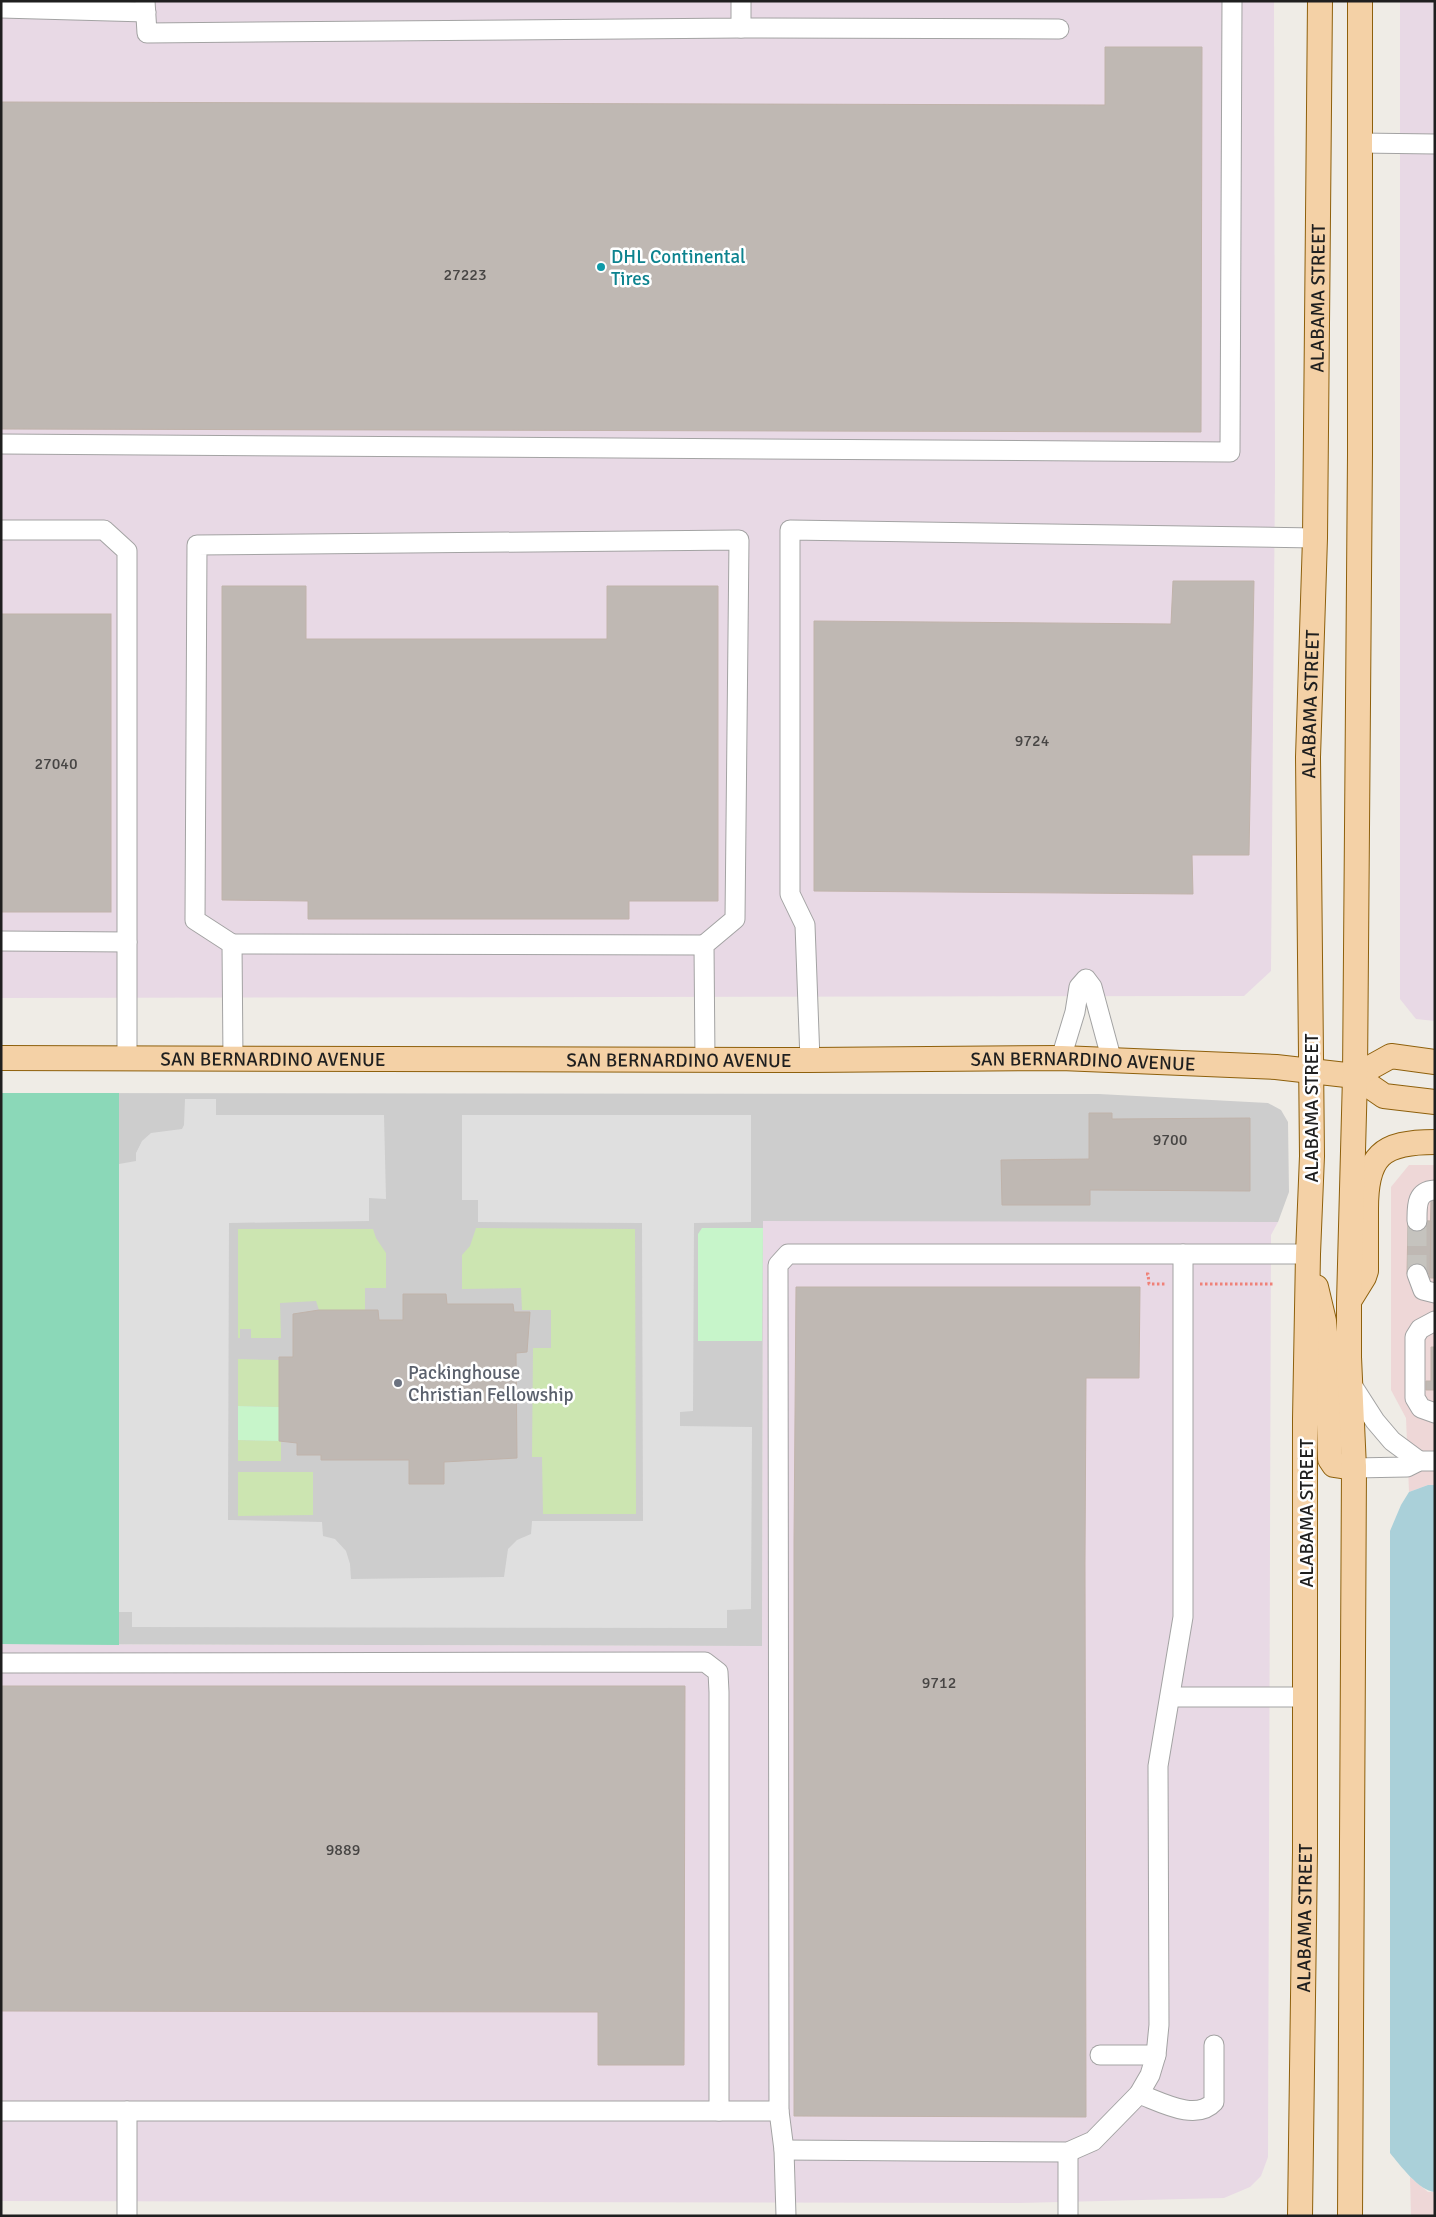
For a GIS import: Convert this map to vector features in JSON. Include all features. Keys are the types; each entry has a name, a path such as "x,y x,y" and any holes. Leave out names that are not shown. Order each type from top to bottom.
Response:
{"main road":[{"name":"ALABAMA STREET","path":"1300,2216 1306,1697 1306,1419 1308,1254 1312,1156 1308,757 1315,538 1320,1"},
{"path":"1350,2216 1354,1468 1349,1302 1355,1076 1360,455 1360,1"},
{"path":"1355,1076 1391,1056 1435,1062"},
{"name":"SAN BERNARDINO AVENUE","path":"1,1058 810,1060 1061,1058 1310,1070 1355,1076 1384,1096 1435,1102"},
{"path":"1349,1302 1366,1271 1366,1184 1370,1170 1384,1152 1401,1144 1435,1142"},
{"path":"1308,1254 1324,1321 1330,1459 1334,1465 1354,1468"}],"lane":[{"path":"741,1 741,28"},
{"path":"1,444 1230,452 1232,1"},
{"path":"1,8 145,7 147,33 741,28 1059,29"},
{"path":"1360,142 1435,144"},
{"path":"1,530 104,530 127,551 127,1059"},
{"path":"810,1060 805,925 790,894 790,530 1315,538"},
{"path":"738,540 735,919 704,945 232,944 196,920 197,545 738,540"},
{"path":"1,941 127,942"},
{"path":"232,944 233,1059"},
{"path":"704,945 705,1060"},
{"path":"1061,1058 1076,1012 1080,987 1086,980 1092,986 1112,1061"},
{"path":"1417,1221 1418,1200 1427,1190 1435,1190"},
{"path":"786,2216 784,2150 779,2111 778,1265 788,1254 1308,1254"},
{"path":"784,2150 1068,2152 1093,2141 1139,2094 1150,2075 1156,2055 1158,2025 1158,1766 1183,1617 1184,1254"},
{"path":"1417,1274 1423,1290 1435,1293"},
{"path":"1433,1324 1420,1329 1415,1337 1414,1398 1421,1408 1435,1413"},
{"path":"1350,1382 1375,1421 1392,1441 1427,1461"},
{"path":"1354,1468 1407,1466 1427,1461"},
{"path":"1,1663 705,1662 718,1672 720,1692 719,2111"},
{"path":"1170,1698 1306,1697"},
{"path":"1139,2094 1192,2112 1207,2110 1214,2102 1214,2045"},
{"path":"1100,2055 1156,2055"},
{"path":"1,2111 779,2111"},
{"path":"127,2111 127,2216"},
{"path":"1068,2152 1068,2216"}],"shaded area":[{"path":"1,1 1274,1 1275,475 1271,971 1244,996 1,998"},
{"path":"1400,1 1435,1 1435,1021 1416,1019 1400,999"},
{"name":"Packinghouse Christian Fellowship","path":"1,1093 1099,1094 1268,1103 1281,1110 1288,1122 1289,1192 1278,1222 763,1221 762,1646 1,1644"},
{"path":"185,1099 216,1099 216,1115 384,1115 386,1199 369,1198 369,1221 229,1223 228,1520 322,1522 323,1536 335,1539 346,1551 350,1564 351,1579 504,1577 508,1549 517,1540 531,1534 532,1521 643,1521 642,1223 478,1222 478,1200 462,1200 462,1115 751,1115 751,1222 694,1223 693,1411 680,1412 680,1426 752,1427 751,1609 727,1610 727,1628 132,1627 132,1612 119,1612 119,1164 136,1161 136,1153 142,1141 151,1133 182,1129 184,1125"},
{"path":"1409,1165 1435,1165 1435,1485 1428,1485 1409,1492 1406,1418 1391,1390 1391,1187"},
{"path":"763,1220 1278,1222 1271,1235 1268,2157 1261,2176 1250,2187 1224,2198 1019,2203 1,2201 1,1644 762,1646"},
{"path":"1410,2177 1428,2192 1435,2192 1435,2216 1411,2216"}],"green space":[{"path":"1,1093 119,1093 119,1645 1,1644"},
{"path":"476,1228 635,1229 636,1514 543,1514 542,1457 532,1457 533,1348 551,1348 551,1310 522,1310 521,1288 462,1289 462,1255 470,1246"},
{"path":"702,1228 763,1228 762,1341 698,1341 698,1234"},
{"path":"238,1229 373,1229 376,1238 386,1253 386,1288 365,1288 365,1310 319,1310 316,1301 280,1303 281,1338 251,1338 251,1329 240,1329 240,1338 238,1338"},
{"path":"238,1359 279,1360 279,1407 238,1406"},
{"path":"238,1406 279,1407 279,1441 238,1440"},
{"path":"238,1440 281,1441 281,1461 238,1461"},
{"path":"238,1472 313,1472 313,1515 238,1516"}],"water":[{"path":"1428,1485 1435,1485 1435,2192 1429,2191 1416,2182 1390,2153 1390,1531 1409,1492"}],"building":[{"name":"DHL Continental Tires","path":"1105,47 1202,47 1201,432 1,429 1,102 1105,105"},
{"path":"1173,581 1254,581 1249,855 1192,855 1193,894 814,891 814,621 1171,624"},
{"path":"222,586 306,586 306,639 607,639 607,586 718,586 718,901 629,901 629,919 308,919 308,901 222,900"},
{"path":"1,614 111,614 111,912 1,912"},
{"path":"1089,1113 1112,1113 1112,1119 1250,1118 1250,1191 1090,1190 1090,1205 1002,1205 1001,1160 1089,1159"},
{"path":"1431,1200 1435,1201 1435,1278 1429,1278"},
{"path":"1408,1220 1431,1221 1430,1274 1407,1274"},
{"path":"796,1287 1140,1287 1139,1378 1086,1378 1086,2117 794,2116"},
{"name":"Packinghouse Christian Fellowship","path":"403,1294 446,1294 447,1304 513,1304 514,1312 530,1312 527,1352 516,1353 517,1458 444,1462 444,1484 409,1484 409,1460 321,1460 321,1455 297,1455 297,1443 279,1441 279,1357 293,1357 293,1314 319,1310 378,1310 379,1320 403,1320"},
{"path":"1431,1347 1435,1347 1435,1390 1426,1390 1426,1381 1431,1381"},
{"path":"1,1686 685,1686 684,2065 598,2065 598,2012 1,2011"}],"tunnel":[{"path":"1417,1221 1417,1274"}],"place":[{"name":"DHL Continental Tires","path":"601,267"},
{"name":"Packinghouse Christian Fellowship","path":"398,1383"}]}
